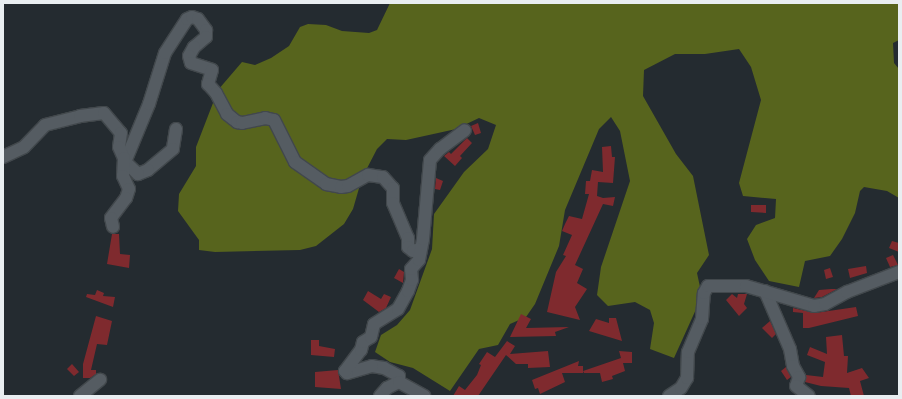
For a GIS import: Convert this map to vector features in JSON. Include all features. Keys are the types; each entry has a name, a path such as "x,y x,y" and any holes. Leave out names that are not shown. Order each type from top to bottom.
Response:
{"street":[{"path":"113,228 111,218 129,192 123,176 125,162 147,110 165,53 187,19 192,17 198,19 206,30 206,37 194,47 189,56 191,63 212,70 208,84 216,93 227,114 237,122 242,123 266,118 274,120 295,162 326,184 341,187 348,186 368,175 383,177 393,188 393,203 408,238 408,247 412,251 420,249"},
{"path":"3,157 24,147 45,125 101,113 120,130 119,147 125,162 138,174 148,170 174,149 176,130"},
{"path":"399,382 399,376 384,368 372,366 347,372 345,370 361,350 363,342 371,337 374,324 400,305 408,290 412,280 411,269 419,260 426,223 427,180 430,173 430,160 440,149 465,130"},
{"path":"669,396 681,388 687,378 688,352 702,319 704,292 708,286 746,286 814,306 825,304 847,292 899,272"},
{"path":"765,292 790,349 793,366 799,377 796,386 809,396"},
{"path":"80,396 100,380"},
{"path":"380,396 387,388 399,382"},
{"path":"399,382 424,396"}],"green space":[{"path":"390,3 899,3 899,40 893,43 894,63 899,69 899,198 887,191 864,187 860,191 855,213 842,239 830,256 805,261 799,287 769,281 755,260 747,239 756,225 775,218 776,199 743,196 739,183 761,100 751,67 739,49 705,54 675,54 644,70 643,96 676,154 693,176 709,255 697,273 702,296 674,358 650,349 654,323 650,310 635,302 608,306 597,295 601,267 630,181 620,131 611,117 599,129 565,210 559,246 535,304 526,317 510,324 498,345 479,349 450,391 413,368 390,362 375,352 381,335 397,325 410,310 432,249 434,214 464,172 488,149 496,125 479,118 456,129 406,140 387,139 377,149 362,178 353,209 344,224 316,246 300,250 215,252 199,250 199,240 178,211 179,194 196,166 196,147 218,90 242,62 255,65 271,58 289,46 300,27 308,24 326,25 342,31 369,33 377,30"}],"building":[{"path":"478,123 481,133 475,135 471,126"},
{"path":"467,138 472,143 460,156 462,158 455,166 444,156 449,152 451,154"},
{"path":"611,146 612,157 615,157 613,183 598,182 597,196 603,198 615,197 613,206 603,204 575,265 583,269 577,283 587,289 575,307 580,320 547,312 556,272 566,256 563,255 572,235 562,231 569,216 582,219 589,194 585,194 586,181 590,181 592,170 603,172 602,147"},
{"path":"436,178 443,181 440,190 435,189"},
{"path":"751,205 766,205 766,213 751,212"},
{"path":"112,234 119,234 120,254 130,255 129,268 107,264"},
{"path":"892,241 899,243 899,252 889,248"},
{"path":"893,255 898,265 890,267 886,258"},
{"path":"866,266 867,273 850,278 848,269"},
{"path":"830,268 833,277 826,279 824,270"},
{"path":"399,269 404,272 403,283 394,278"},
{"path":"837,289 822,297 814,298 819,290"},
{"path":"97,290 104,293 103,296 115,297 113,307 86,297 87,294 95,295"},
{"path":"368,291 381,299 384,294 391,297 386,308 379,312 363,300"},
{"path":"732,294 737,298 738,294 747,294 744,304 747,308 739,316 726,300"},
{"path":"856,307 858,316 809,328 803,328 803,313 793,312 793,308 815,313"},
{"path":"521,314 531,319 526,328 569,327 555,332 556,336 510,337"},
{"path":"96,316 112,321 107,345 97,344 91,370 96,370 96,374 90,378 83,378 83,364"},
{"path":"609,318 616,318 622,341 589,331 596,319 609,323"},
{"path":"770,321 776,334 772,338 762,328"},
{"path":"842,335 844,356 848,356 847,373 862,368 869,378 860,381 864,396 851,396 849,388 821,386 805,382 806,375 823,377 825,362 807,355 810,347 827,354 826,337"},
{"path":"311,340 319,340 319,346 335,349 334,357 311,355"},
{"path":"507,341 515,346 510,354 548,351 550,367 528,368 528,364 516,364 506,355 478,396 453,396 459,386 465,390 477,375 481,365 479,364 487,352 495,357"},
{"path":"619,351 632,352 632,363 623,363 625,371 612,376 613,379 602,382 600,373 584,373 583,371 621,358"},
{"path":"579,361 578,366 583,366 583,373 562,373 565,382 540,394 538,388 535,389 532,380"},
{"path":"72,364 79,372 74,376 67,369"},
{"path":"786,367 791,377 787,380 781,371"},
{"path":"338,370 341,389 315,387 315,372"}]}
